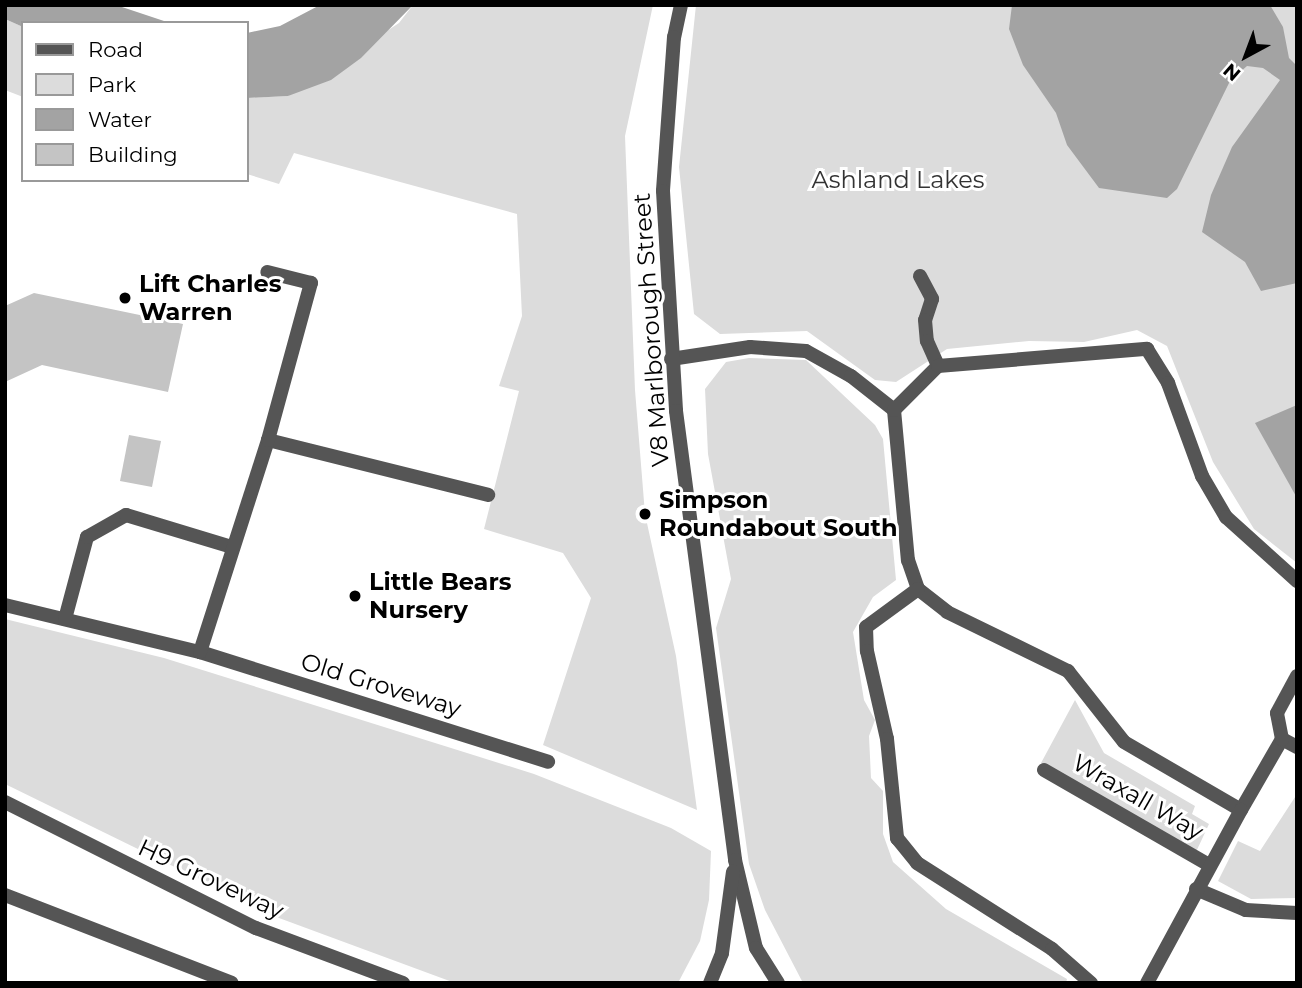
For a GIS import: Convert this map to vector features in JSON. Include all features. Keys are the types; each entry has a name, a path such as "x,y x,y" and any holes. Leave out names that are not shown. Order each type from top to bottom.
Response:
{"street":[{"name":"V8 Marlborough Street","path":"681,5 674,37 663,191 671,359 703,643 735,860 756,948 778,983"},
{"path":"200,652 268,440 311,283 267,272"},
{"path":"920,276 932,299 925,320 927,341 938,366"},
{"path":"671,359 750,347 806,351 851,376 894,410 904,478 908,560 918,589 947,612 1068,671 1124,742 1241,810"},
{"path":"894,410 938,366 1147,349 1168,383 1202,476 1226,517 1297,581"},
{"path":"268,440 488,495"},
{"path":"65,619 87,537 125,515 232,547"},
{"path":"918,589 866,626 867,651 887,739 897,838 917,863 1042,942 1091,983"},
{"name":"Old Groveway","path":"5,605 200,652 548,762"},
{"path":"1297,676 1277,713 1282,739 1297,747"},
{"name":"Wraxall Way","path":"1147,983 1209,865 1282,739"},
{"name":"Wraxall Way","path":"1044,769 1209,865"},
{"name":"H9 Groveway","path":"5,802 256,928 402,983"},
{"name":"V8 Marlborough Street","path":"710,983 722,953 735,860"},
{"path":"1196,889 1246,909 1297,913"},
{"path":"5,895 232,983"}],"green space":[{"path":"413,5 653,5 625,136 635,390 645,514 676,656 697,810 543,745 591,598 563,553 484,529 519,391 499,386 522,316 517,214 294,153 279,184 248,174 248,98 288,96 399,23"},
{"name":"Ashland Lakes","path":"696,5 1297,5 1297,563 1254,529 1213,462 1167,346 1137,330 1084,342 1029,341 947,349 896,382 875,380 807,331 720,334 694,314 679,167"},
{"path":"5,19 21,26 21,96 5,90"},
{"path":"749,358 806,360 875,425 883,439 896,580 873,597 853,632 864,700 875,720 869,736 871,778 883,791 883,834 893,862 946,909 1067,979 1066,983 803,983 765,910 749,864 716,628 731,579 708,454 705,389 726,362"},
{"path":"5,619 164,658 534,774 671,828 711,851 709,900 700,941 678,983 455,983 279,918 5,784"},
{"path":"1075,700 1104,753 1195,806 1192,814 1209,824 1196,852 1041,763"},
{"path":"1297,794 1297,898 1251,899 1218,881 1238,841 1260,851"}],"water":[{"path":"5,5 116,5 164,21 21,21 21,26 5,19"},
{"path":"320,5 413,5 361,58 331,80 288,96 248,98 248,33 280,26"},
{"path":"1012,5 1270,5 1283,27 1289,58 1297,66 1297,283 1261,291 1245,262 1202,232 1211,195 1232,147 1280,80 1263,68 1247,66 1230,81 1177,189 1167,198 1099,188 1067,145 1056,113 1023,65 1009,29"},
{"path":"1297,405 1297,498 1255,423"}],"building":[{"path":"34,293 183,324 168,392 42,365 5,382 5,306"},
{"path":"129,435 161,441 152,487 120,481"}],"place":[{"name":"Lift Charles Warren","path":"125,298"},
{"name":"Simpson Roundabout South","path":"645,514"},
{"name":"Little Bears Nursery","path":"355,596"}]}
